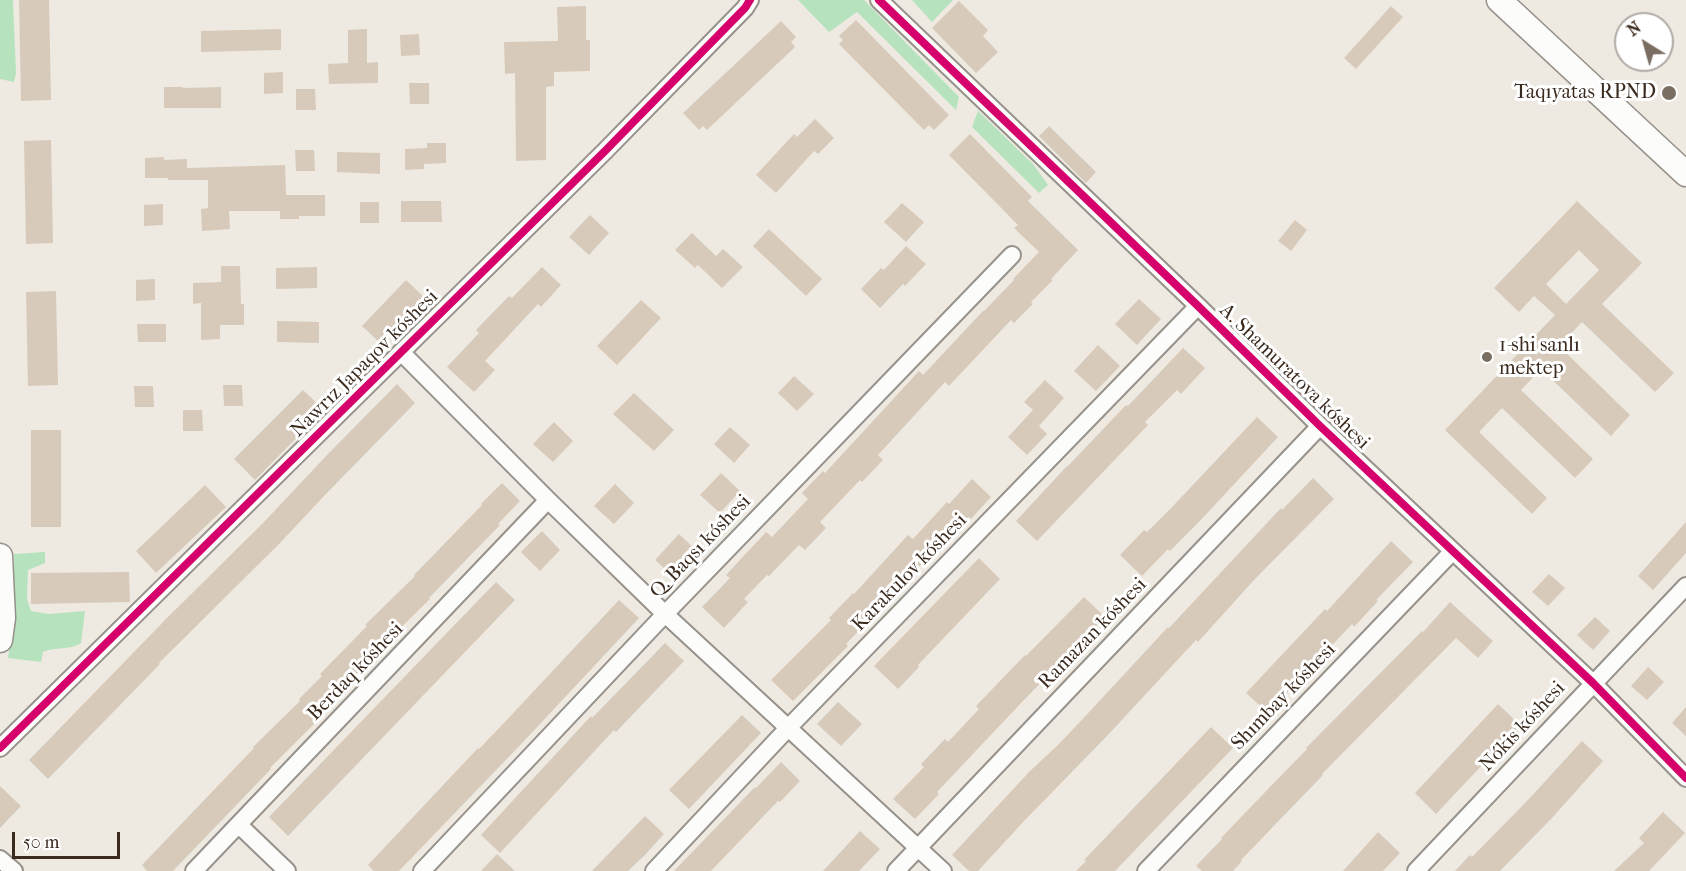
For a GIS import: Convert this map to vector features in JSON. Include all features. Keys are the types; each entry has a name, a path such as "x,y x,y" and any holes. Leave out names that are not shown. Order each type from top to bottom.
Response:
{"street":[{"name":"Nawrız Japaqov kóshesi","path":"0,748 605,151 745,8 750,0"},
{"name":"A. Shamuratova kóshesi","path":"879,0 1320,426 1593,683 1686,778"},
{"path":"1499,0 1686,174"},
{"name":"Q. Baqsı kóshesi","path":"422,871 1012,255"},
{"name":"Karakulov kóshesi","path":"654,871 789,727 1198,306"},
{"path":"401,352 548,500 666,614 943,871"},
{"name":"Ramazan kóshesi","path":"896,871 1320,426"},
{"name":"Berdaq kóshesi","path":"194,871 548,500"},
{"name":"Shımbay kóshesi","path":"1146,871 1452,552"},
{"path":"0,556 3,618 0,640"},
{"name":"Nókis kóshesi","path":"1416,871 1686,586"},
{"path":"239,825 286,871"},
{"path":"0,859 14,871"}],"green space":[{"path":"0,0 13,0 16,73 14,82 0,79"},
{"path":"798,0 864,0 959,97 956,110 857,12 829,32"},
{"path":"912,0 953,0 932,22"},
{"path":"978,111 1033,164 1048,185 1039,193 972,127"},
{"path":"45,552 45,563 28,570 27,599 31,611 49,614 85,611 81,643 72,647 43,652 41,662 8,658 14,615 14,554"}],"building":[{"path":"19,0 49,0 51,100 21,101"},
{"path":"959,1 988,30 983,36 998,52 976,73 932,28"},
{"path":"586,6 586,40 590,40 590,71 554,72 554,86 546,87 546,160 516,161 515,73 505,74 504,42 558,41 557,7"},
{"path":"1391,6 1403,17 1356,69 1344,58"},
{"path":"856,20 949,115 934,130 929,125 924,130 839,44 843,40 839,36"},
{"path":"781,21 796,37 791,42 795,47 707,130 703,126 699,130 683,113"},
{"path":"281,29 281,50 201,52 201,31"},
{"path":"367,29 367,63 378,62 378,83 329,84 328,64 348,63 348,30"},
{"path":"419,34 420,55 401,56 400,35"},
{"path":"283,72 283,93 264,94 264,73"},
{"path":"409,83 429,83 429,104 410,104"},
{"path":"164,87 221,87 221,108 164,108"},
{"path":"296,89 315,89 316,110 296,110"},
{"path":"815,119 834,138 818,154 814,151 776,193 756,175 794,134 797,137"},
{"path":"1049,126 1096,172 1086,183 1039,136"},
{"path":"970,134 1032,197 1028,201 1078,250 1014,323 1011,320 949,386 945,382 878,455 883,460 862,482 860,480 820,522 826,528 805,550 799,545 769,576 767,575 744,599 748,602 724,628 702,607 730,578 726,575 766,532 772,537 808,499 802,493 823,471 825,473 919,371 923,375 1039,252 1014,228 1018,225 949,155"},
{"path":"51,140 53,243 26,244 24,141"},
{"path":"427,143 446,143 446,163 424,164 424,169 405,170 405,149 427,148"},
{"path":"295,150 314,150 315,171 296,171"},
{"path":"337,152 380,153 380,174 337,172"},
{"path":"164,157 164,160 187,159 187,168 285,165 286,195 325,195 325,216 280,219 280,211 229,211 230,229 202,231 201,209 208,208 208,180 145,178 145,158"},
{"path":"401,201 441,201 442,222 401,222"},
{"path":"1577,201 1642,263 1602,304 1674,373 1655,392 1582,322 1559,346 1630,415 1611,436 1541,369 1521,390 1593,459 1575,478 1502,408 1479,432 1547,498 1532,514 1445,430 1555,315 1534,296 1519,312 1494,288","holes":["1579,250 1599,270 1566,304 1546,284"]},
{"path":"360,202 379,202 379,223 360,223"},
{"path":"902,203 924,222 906,242 884,222"},
{"path":"163,204 163,225 144,226 144,205"},
{"path":"590,215 609,233 589,255 569,237"},
{"path":"1295,220 1307,230 1291,251 1278,241"},
{"path":"769,229 822,279 806,296 753,246"},
{"path":"692,233 716,256 723,249 743,267 722,288 698,265 695,268 675,250"},
{"path":"906,246 926,264 880,308 861,289 881,268 884,270"},
{"path":"221,266 240,266 244,325 220,325 220,339 201,340 201,303 193,304 193,283 221,282"},
{"path":"317,267 317,288 276,289 276,268"},
{"path":"542,267 561,285 541,307 538,304 485,361 495,370 474,392 447,367 479,333 476,330 509,296 512,298"},
{"path":"155,279 155,300 136,301 136,280"},
{"path":"406,280 426,299 381,344 362,326"},
{"path":"56,291 58,385 28,386 26,292"},
{"path":"1139,299 1161,319 1137,345 1115,324"},
{"path":"641,300 661,318 617,365 597,346"},
{"path":"277,321 319,322 319,343 277,342"},
{"path":"137,324 166,324 166,342 138,342"},
{"path":"1098,345 1120,366 1096,391 1074,371"},
{"path":"1183,348 1205,368 1181,394 1177,390 1145,422 1148,425 1037,541 1016,521"},
{"path":"794,376 814,394 797,411 778,393"},
{"path":"1045,380 1064,398 1039,426 1047,434 1027,455 1008,437 1033,410 1024,402"},
{"path":"397,384 415,403 48,779 29,760"},
{"path":"223,385 242,385 243,406 224,406"},
{"path":"134,386 153,386 154,407 135,407"},
{"path":"303,390 324,410 255,480 234,459"},
{"path":"634,393 674,430 654,451 613,414"},
{"path":"183,410 202,410 203,431 183,431"},
{"path":"1257,417 1278,437 1198,523 1142,576 1120,555 1144,530 1147,532 1173,506"},
{"path":"554,422 573,441 553,462 533,444"},
{"path":"730,427 750,445 734,463 714,444"},
{"path":"31,430 61,430 61,527 31,527"},
{"path":"721,473 740,491 720,513 700,495"},
{"path":"1313,478 1334,499 1254,580 1198,642 1196,640 978,871 969,871 952,855 1281,508 1282,510"},
{"path":"972,479 991,497 946,542 944,540 846,644 848,646 793,701 771,680 831,620 829,618 908,535 913,539"},
{"path":"502,483 520,501 498,524 500,525 382,646 337,695 339,697 316,722 173,871 147,871 142,865 253,747 300,701 299,699 322,676 320,674 367,626 365,625 415,576"},
{"path":"615,484 634,503 614,524 594,506"},
{"path":"205,485 226,507 156,573 136,551"},
{"path":"1686,522 1686,553 1653,590 1638,576"},
{"path":"542,531 560,550 540,571 521,552"},
{"path":"679,534 701,555 677,580 655,560"},
{"path":"1391,541 1413,562 1376,600 1378,601 1354,627 1352,624 1268,713 1246,693 1325,609 1327,611"},
{"path":"979,558 1000,579 898,689 874,666"},
{"path":"129,572 130,602 31,604 31,573"},
{"path":"1549,574 1565,588 1548,606 1532,592"},
{"path":"496,582 515,600 288,836 269,817"},
{"path":"1084,597 1105,617 937,792 939,794 915,819 893,799 924,767 921,764 945,739 948,742 979,709 976,706"},
{"path":"619,600 639,618 399,871 374,871 368,865"},
{"path":"1450,602 1493,641 1478,658 1456,638 1322,774 1233,871 1202,871 1196,866 1306,748 1423,632"},
{"path":"1595,617 1610,631 1593,650 1577,635"},
{"path":"665,643 684,661 616,732 614,730 500,853 481,835 591,716 592,718"},
{"path":"1648,667 1664,682 1647,700 1631,686"},
{"path":"838,702 862,724 841,746 817,724"},
{"path":"1498,704 1520,725 1436,814 1415,793"},
{"path":"1686,707 1686,736 1672,723"},
{"path":"742,715 761,733 689,809 669,790"},
{"path":"1211,727 1233,748 1115,871 1076,871 1086,861 1084,860"},
{"path":"1582,741 1603,761 1552,818 1500,871 1455,871 1470,855 1472,857 1528,800"},
{"path":"781,762 800,781 780,802 778,801 711,871 674,871 755,787"},
{"path":"0,786 21,806 0,828"},
{"path":"1663,812 1685,833 1649,871 1614,871 1644,843 1639,838"},
{"path":"645,816 664,834 644,856 628,871 592,871"},
{"path":"860,831 880,849 859,871 823,871"},
{"path":"1378,832 1400,853 1383,871 1343,871"},
{"path":"497,854 515,871 481,871"}],"cycle path":[{"path":"0,748 605,151 745,8 750,0"},
{"path":"879,0 1320,426 1593,683 1686,778"}],"place":[{"name":"Taqıyatas RPND","path":"1669,93"},
{"name":"1-shi sanlı mektep","path":"1487,357"}]}
